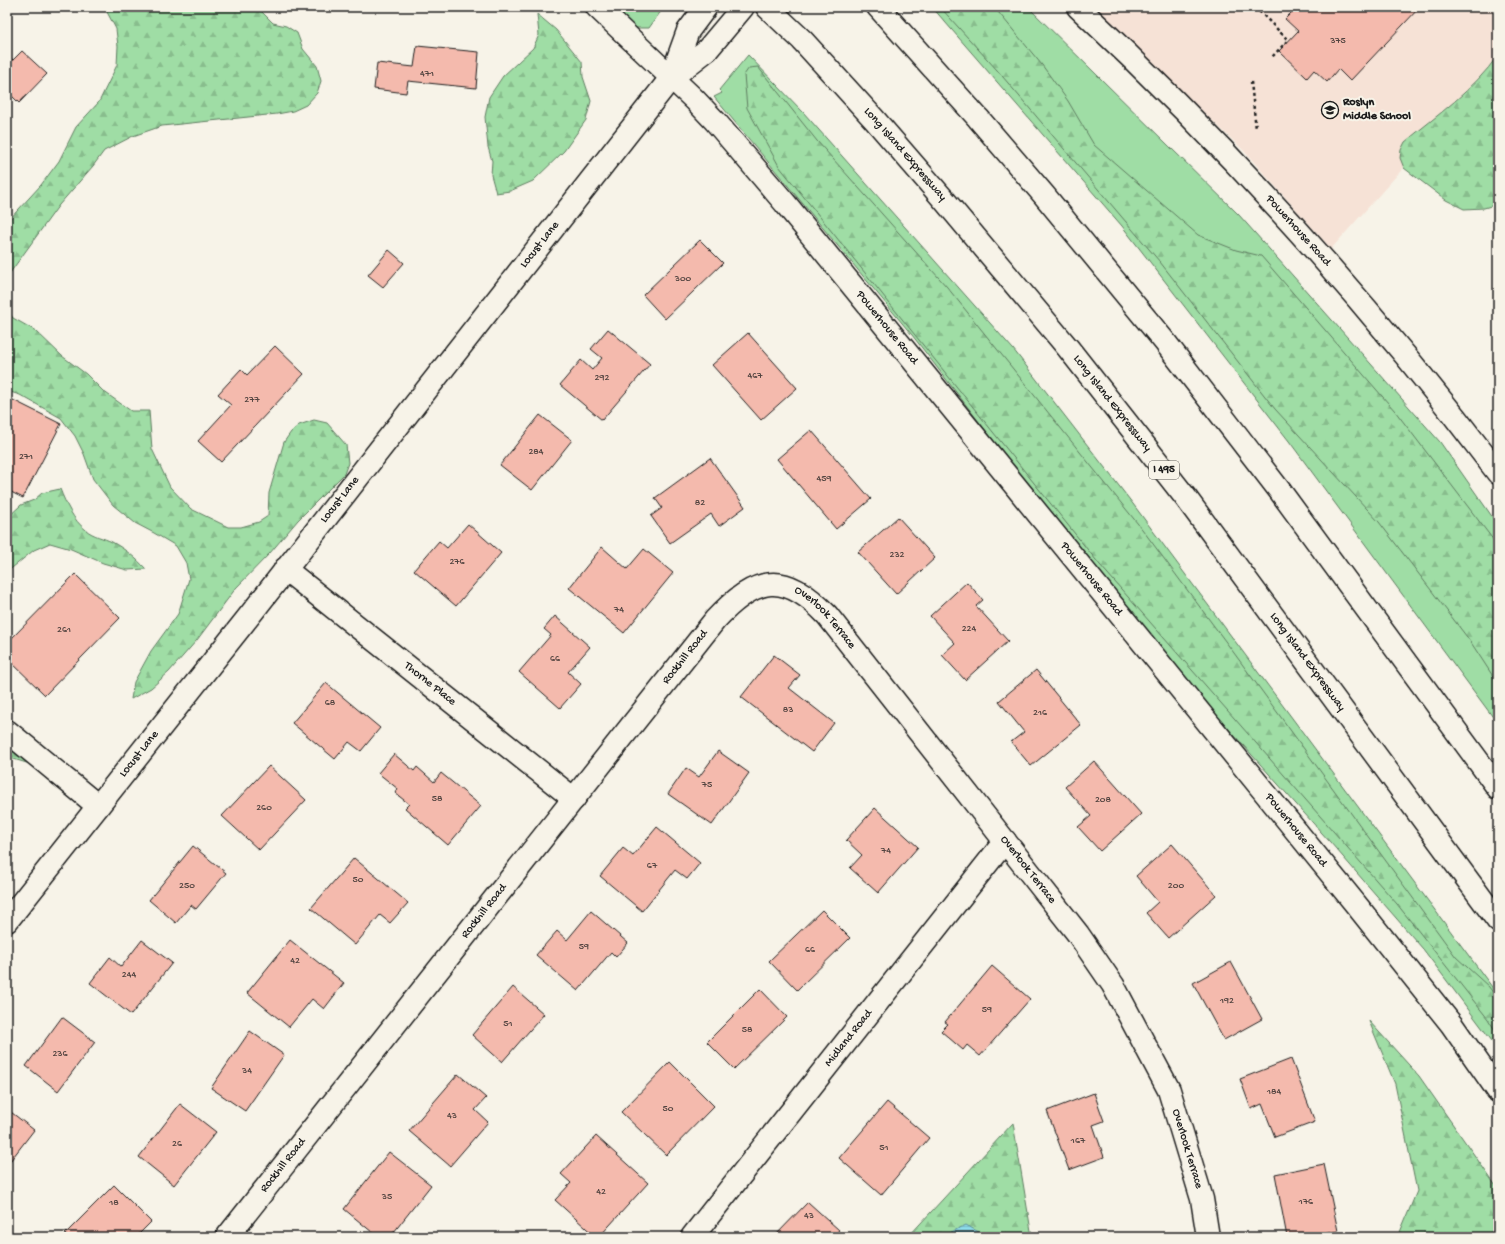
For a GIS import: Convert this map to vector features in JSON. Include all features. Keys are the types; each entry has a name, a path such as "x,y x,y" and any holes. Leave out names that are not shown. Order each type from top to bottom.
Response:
{"main road":[{"name":"Powerhouse Road","path":"597,7 695,100 832,260 1358,907 1452,1025 1498,1091"},
{"name":"Locust Lane","path":"671,78 688,31 706,7"},
{"name":"Locust Lane","path":"7,921 671,78 708,50 743,7"},
{"name":"Long Island Expressway","path":"767,7 802,40 874,119 1068,348 1186,498 1498,921"},
{"path":"878,7 978,118 1044,195 1165,342 1280,491 1498,788"},
{"name":"Powerhouse Road","path":"1078,7 1179,105 1276,207 1395,342 1498,473"},
{"name":"Thorne Place","path":"285,569 574,799"},
{"name":"Overlook Terrace","path":"747,591 762,586 778,584 797,590 814,602 844,635 1078,934 1113,985 1169,1090 1202,1199 1208,1237"},
{"name":"Rockhill Road","path":"227,1237 715,620 729,605 747,591"},
{"path":"7,731 98,806"},
{"name":"Midland Road","path":"692,1237 1005,841"}],"path":[{"path":"1255,7 1288,40 1272,57"},
{"path":"1251,82 1256,129"}],"shaded area":[{"name":"Roslyn Middle School","path":"1093,7 1498,7 1498,70 1397,175 1331,249 1243,150"}],"green space":[{"path":"103,7 260,7 260,10 273,23 286,26 297,33 303,49 317,66 321,81 317,93 306,105 293,111 162,126 133,136 104,151 59,205 7,277 7,222 41,185 59,161 76,127 99,102 117,65 118,46 116,29"},
{"path":"614,7 664,7 649,28 635,28"},
{"path":"932,7 1028,7 1239,215 1440,442 1498,525 1498,724 1289,441 1122,226"},
{"path":"940,7 994,7 1042,65 1068,101 1094,145 1198,235 1236,250 1261,256 1395,411 1498,546 1498,684 1470,641 1379,522 1275,409 1160,262 997,70"},
{"path":"537,14 556,30 582,62 583,77 591,101 586,120 564,151 533,181 510,191 496,193 491,175 492,161 488,147 485,117 489,97 503,76 533,48 539,35"},
{"path":"748,55 803,112 1013,349 1133,504 1498,995 1498,1049 1423,949 1217,716 1084,558 912,335 714,97 722,93 719,90"},
{"path":"1498,55 1498,204 1484,208 1464,209 1446,200 1404,168 1400,158 1401,150 1405,142 1478,80"},
{"path":"758,67 817,141 947,287 1142,529 1456,957 1489,987 1498,1000 1498,1035 1488,1019 1397,904 1100,565 779,166 747,108 744,75 749,68"},
{"path":"7,310 13,318 36,331 62,356 86,374 103,391 131,411 149,411 152,449 170,487 191,509 228,527 241,527 259,522 268,516 269,493 284,442 291,432 299,425 314,420 327,423 346,445 348,463 344,474 298,520 270,553 236,588 197,640 169,672 151,688 131,699 134,682 151,651 178,614 189,579 186,563 176,546 135,523 113,505 93,479 84,454 75,436 61,418 20,395 7,391"},
{"path":"60,489 70,511 81,526 92,534 112,542 134,557 146,569 127,570 103,563 71,549 50,543 34,550 7,572 7,518 21,505 34,500 42,493"},
{"path":"7,738 9,741 30,764 7,757"},
{"path":"1369,1021 1419,1076 1498,1189 1498,1237 1398,1237 1417,1191 1395,1084"},
{"path":"1013,1123 1032,1237 908,1237"}],"water":[{"path":"966,1225 988,1237 943,1237 945,1235"}],"building":[{"path":"1297,7 1420,7 1350,81 1338,69 1327,82 1314,70 1307,78 1279,51 1298,31 1285,19"},
{"path":"417,46 479,52 476,88 408,81 406,93 374,89 377,63 414,67"},
{"path":"22,51 47,74 19,103 7,91 7,54 13,60"},
{"path":"700,240 723,263 665,319 643,295"},
{"path":"389,250 404,263 383,287 368,275"},
{"path":"608,329 650,364 602,420 560,385 581,360 592,370 602,358 591,349"},
{"path":"748,333 797,388 761,420 712,365"},
{"path":"275,346 304,374 221,462 198,441 231,405 218,394 241,369 247,375"},
{"path":"11,399 61,424 23,498 7,490 7,407"},
{"path":"540,415 572,440 532,490 500,465"},
{"path":"811,430 871,499 836,529 777,459"},
{"path":"710,458 745,507 719,526 711,514 670,543 651,516 662,508 655,498"},
{"path":"898,517 935,558 896,594 858,552"},
{"path":"468,524 501,553 456,606 414,570 439,541 447,548"},
{"path":"602,547 627,569 644,549 673,573 624,633 569,588"},
{"path":"75,574 120,618 45,695 7,658 7,643"},
{"path":"967,582 983,600 976,606 1008,641 965,680 942,655 955,643 930,616"},
{"path":"555,616 590,647 568,672 581,684 560,708 519,672 551,635 544,629"},
{"path":"774,655 800,675 789,688 834,723 812,752 741,697"},
{"path":"1036,670 1081,725 1031,766 1011,742 1024,732 999,701"},
{"path":"326,683 380,728 361,751 349,742 335,759 292,723"},
{"path":"718,751 749,773 712,825 668,794 686,768 699,777"},
{"path":"394,754 414,771 417,767 434,782 441,773 481,806 448,845 405,808 409,804 395,793 398,789 378,773"},
{"path":"1094,761 1141,814 1100,851 1078,827 1091,816 1065,787"},
{"path":"269,766 306,800 259,850 222,816"},
{"path":"875,808 918,847 878,893 850,868 862,855 846,840"},
{"path":"657,827 700,863 687,879 675,870 642,911 600,876 623,848 633,856"},
{"path":"1172,844 1216,895 1168,938 1146,913 1158,902 1136,876"},
{"path":"193,846 226,873 196,909 191,905 176,923 149,900"},
{"path":"354,858 408,903 390,923 380,915 355,945 311,908"},
{"path":"822,910 850,938 797,990 769,961"},
{"path":"591,911 628,943 616,957 611,952 578,991 536,955 557,931 567,940"},
{"path":"142,940 172,963 131,1015 90,983 110,957 121,967"},
{"path":"290,940 344,983 324,1009 312,999 289,1027 247,993"},
{"path":"1231,962 1262,1019 1224,1040 1193,983"},
{"path":"992,966 1030,999 980,1056 967,1045 963,1050 941,1031 948,1024 945,1022"},
{"path":"513,987 544,1014 502,1062 472,1035"},
{"path":"760,989 787,1017 734,1069 707,1042"},
{"path":"62,1017 95,1042 58,1091 26,1066"},
{"path":"250,1031 284,1055 245,1111 211,1088"},
{"path":"1291,1059 1315,1122 1275,1137 1262,1104 1251,1109 1240,1079"},
{"path":"670,1062 714,1106 666,1155 621,1112"},
{"path":"458,1074 486,1098 475,1110 488,1122 450,1166 409,1131"},
{"path":"1094,1093 1104,1121 1093,1125 1104,1157 1069,1170 1047,1111"},
{"path":"887,1102 929,1138 881,1195 839,1158"},
{"path":"180,1104 216,1132 174,1185 139,1157"},
{"path":"7,1109 34,1130 7,1165"},
{"path":"596,1136 648,1183 599,1237 596,1237 555,1200 571,1183 561,1174"},
{"path":"389,1152 431,1185 390,1237 378,1237 344,1209"},
{"path":"1324,1164 1338,1231 1308,1237 1287,1237 1275,1174"},
{"path":"114,1185 151,1222 136,1237 68,1237 65,1234"},
{"path":"808,1202 839,1230 833,1237 774,1237"}],"place":[{"name":"Roslyn Middle School","path":"1330,110"}]}
